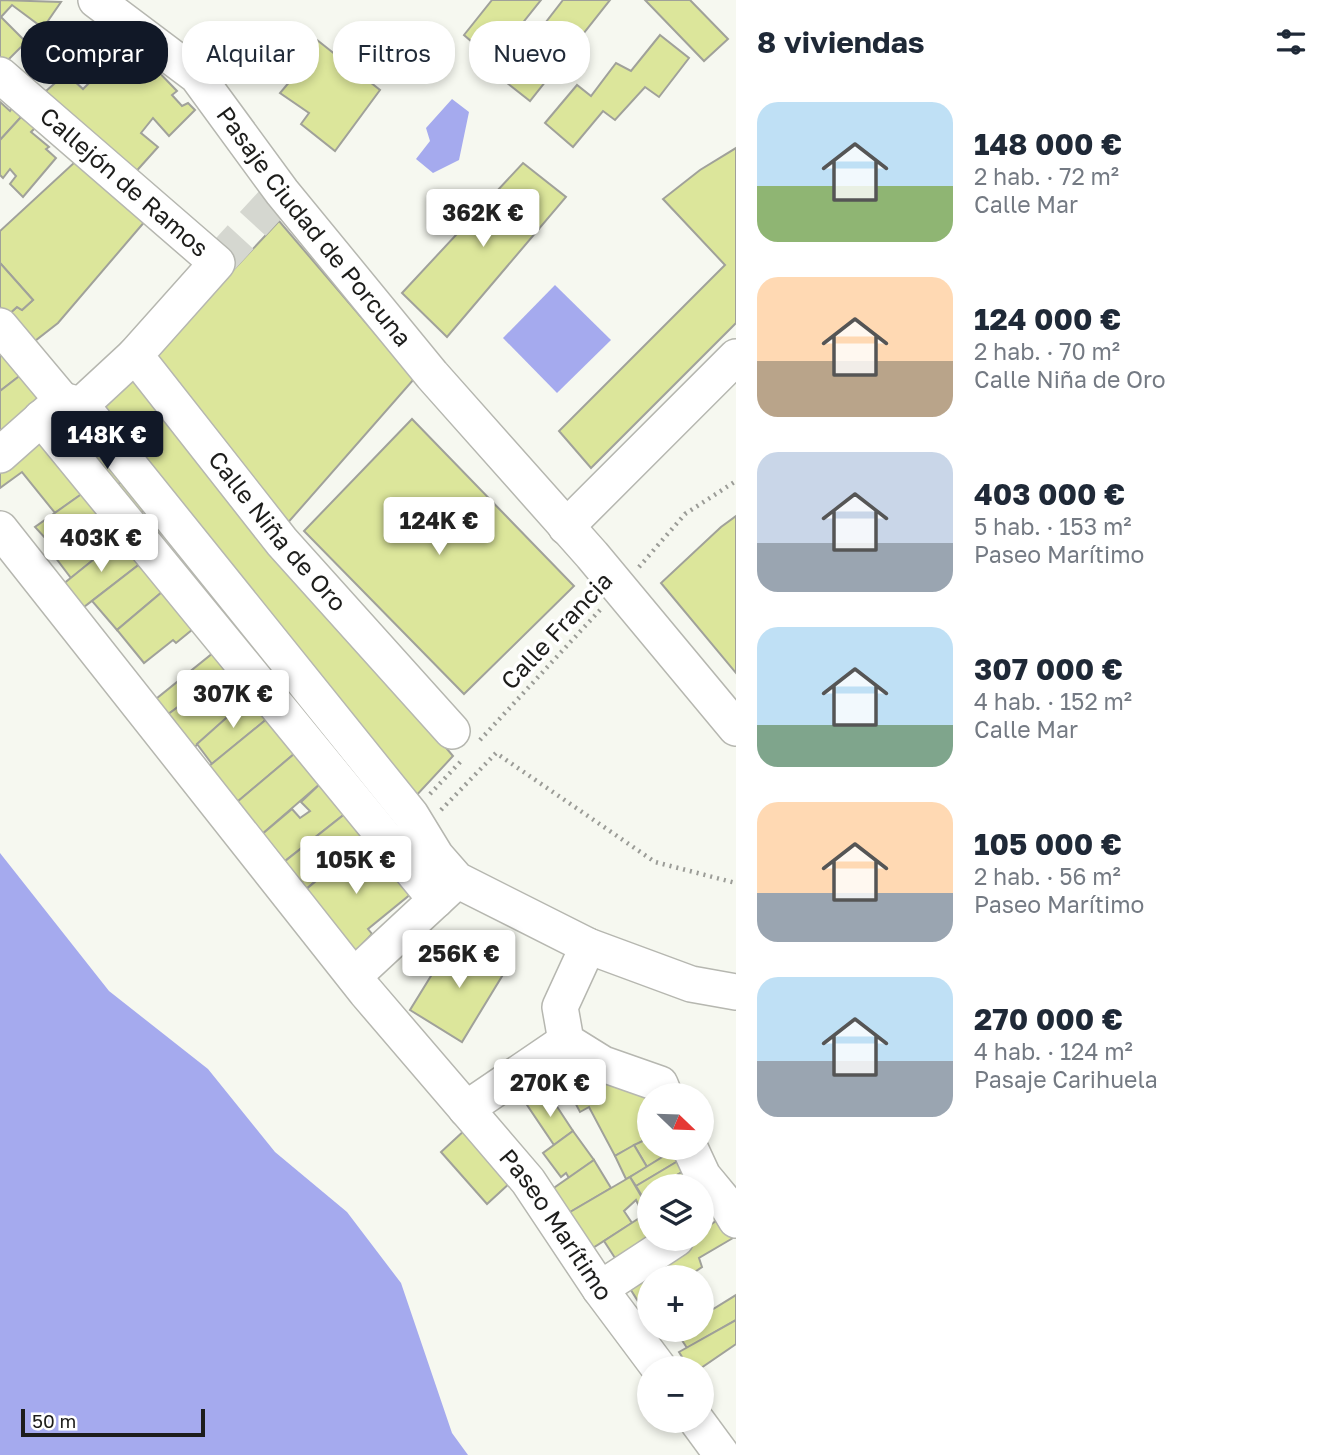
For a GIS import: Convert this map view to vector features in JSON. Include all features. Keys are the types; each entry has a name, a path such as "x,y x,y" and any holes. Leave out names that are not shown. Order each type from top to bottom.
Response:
{"street":[{"name":"Pasaje Ciudad de Porcuna","path":"96,0 197,76 282,192 432,375 620,588 736,728"},
{"name":"Callejón de Ramos","path":"0,75 217,263 135,355"},
{"path":"0,326 61,408 446,890 691,984 736,992"},
{"path":"0,455 135,355"},
{"name":"Calle Niña de Oro","path":"135,355 282,542 452,731"},
{"path":"566,527 736,357"},
{"path":"61,408 416,823 436,856 446,890"},
{"name":"Paseo Marítimo","path":"0,529 354,976 528,1181 600,1289 650,1356"},
{"path":"354,976 446,890"},
{"path":"588,946 560,1007 566,1041 603,1063 657,1083"},
{"path":"466,1109 566,1041"},
{"path":"696,1160 722,1216"},
{"path":"600,1289 658,1251"},
{"path":"706,1433 722,1455"}],"path":[{"name":"Calle Francia","path":"416,823 685,514 736,481"},
{"path":"416,823 496,753 655,862 736,883"}],"water":[{"path":"452,99 469,112 459,160 433,173 416,159 430,141 426,128"},
{"path":"555,285 611,340 557,393 503,338"},
{"path":"0,853 109,991 208,1069 275,1152 347,1212 401,1283 452,1433 468,1455 0,1455"}],"building":[{"path":"0,0 61,2 48,21 34,21 12,5 1,17 21,37 21,47 3,65 0,61"},
{"path":"492,0 541,0 524,21 475,21"},
{"path":"563,0 610,0 590,25 590,21 547,21"},
{"path":"645,0 690,0 728,39 704,61"},
{"path":"660,35 689,58 659,97 645,87 615,120 603,111 573,147 545,123 577,85 591,96 616,63 631,71"},
{"path":"319,42 333,53 333,84 372,84 380,90 335,151 301,124 309,113 280,93 288,84 319,84"},
{"path":"168,82 177,91 172,95 182,106 188,103 195,110 169,136 153,118 141,133 158,147 132,176 39,97 54,84 78,84 83,89 88,84 168,84"},
{"path":"508,84 543,84 530,101"},
{"path":"0,102 21,117 0,140"},
{"path":"21,117 35,128 31,132 49,147 46,149 56,158 23,197 10,184 16,176 10,169 3,178 0,175 0,140"},
{"path":"736,148 736,323 591,468 559,431 725,265 663,199 700,170"},
{"path":"76,161 146,220 58,323 31,344 8,315 17,307 22,310 33,300 0,263 0,231"},
{"path":"523,163 566,197 447,337 402,293"},
{"path":"279,221 414,379 285,526 150,359"},
{"path":"0,263 33,300 22,310 17,307 8,315 0,307"},
{"path":"0,351 22,374 0,391"},
{"path":"22,374 47,401 0,439 0,391"},
{"path":"135,377 453,756 414,798 92,414"},
{"path":"69,408 103,452 89,464 56,419"},
{"path":"412,419 574,586 464,694 304,531"},
{"path":"43,438 83,493 55,513 22,472 0,488 0,471"},
{"path":"103,452 126,478 111,490 89,464"},
{"path":"126,478 149,506 133,519 111,490"},
{"path":"83,493 101,516 56,550 35,527"},
{"path":"101,516 119,539 71,578 52,553"},
{"path":"736,516 736,673 661,583"},
{"path":"119,539 141,563 80,610 62,585"},
{"path":"141,563 162,592 117,630 92,601"},
{"path":"162,592 193,629 176,643 173,640 144,663 117,630"},
{"path":"213,653 238,681 202,712 190,698 163,718 151,703"},
{"path":"238,681 252,695 189,752 163,718 190,698 202,712"},
{"path":"252,695 268,718 212,764 197,744"},
{"path":"268,718 294,754 230,808 203,771"},
{"path":"294,754 321,783 254,841 230,808"},
{"path":"321,783 346,813 276,868 254,841 292,809 300,818 310,811 301,802"},
{"path":"346,813 367,838 306,889 284,862"},
{"path":"367,838 412,893 368,929 372,934 347,960 303,892"},
{"path":"460,939 507,968 462,1042 410,1010 447,950 451,953"},
{"path":"584,1059 637,1089 637,1144 615,1156 589,1107 580,1112 560,1074"},
{"path":"538,1093 544,1104 552,1099 573,1131 554,1145 525,1102"},
{"path":"466,1129 512,1181 487,1204 441,1152"},
{"path":"573,1131 594,1160 569,1178 566,1173 561,1177 543,1153"},
{"path":"634,1145 637,1160 643,1160 647,1167 626,1179 615,1156"},
{"path":"594,1160 611,1188 565,1215 548,1192"},
{"path":"643,1160 658,1160 647,1167"},
{"path":"658,1160 680,1160 656,1174 637,1174 636,1186 630,1177"},
{"path":"680,1160 684,1160 689,1168 679,1174 656,1174"},
{"path":"689,1168 692,1174 679,1174"},
{"path":"630,1177 637,1189 637,1202 636,1200 624,1211 632,1223 588,1251 565,1215"},
{"path":"721,1218 733,1238 714,1249 714,1222"},
{"path":"637,1220 637,1246 615,1258 604,1241"},
{"path":"669,1251 711,1251 699,1258 701,1265 646,1265"},
{"path":"637,1271 637,1300 624,1279"},
{"path":"736,1295 736,1320 714,1333 714,1309"},
{"path":"736,1320 736,1344 714,1359 714,1356 682,1356 679,1352 697,1342 714,1342 714,1332"},
{"path":"683,1342 698,1342 687,1348"}],"tunnel":[{"path":"217,263 282,192"}]}
